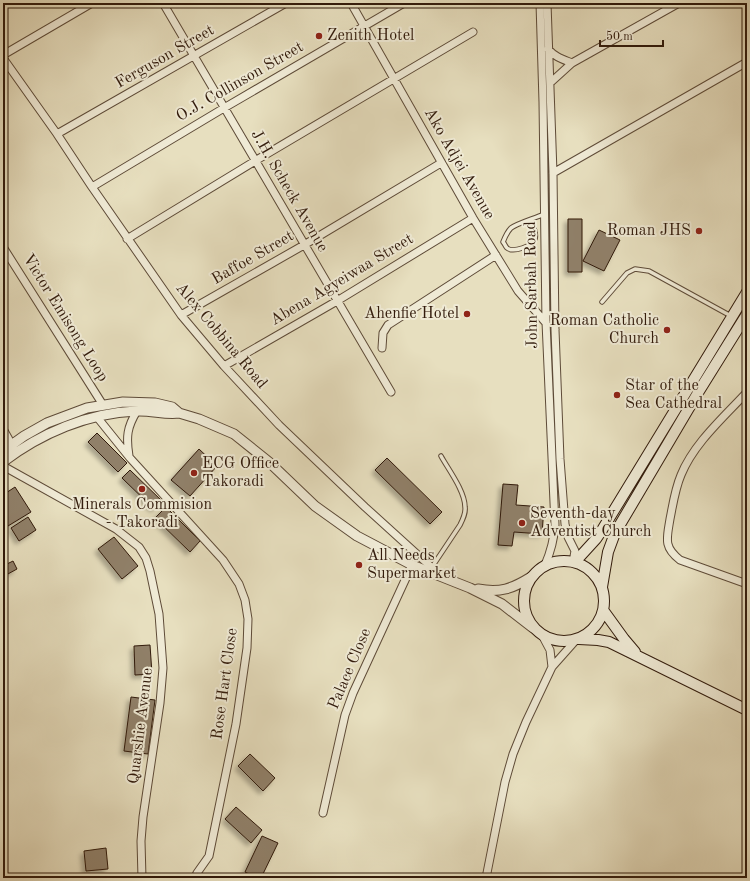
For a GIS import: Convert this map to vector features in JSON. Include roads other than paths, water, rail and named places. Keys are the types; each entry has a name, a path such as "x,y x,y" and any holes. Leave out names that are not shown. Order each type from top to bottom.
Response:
{"main road":[{"path":"574,562 596,539 602,530 747,292"},
{"path":"602,587 608,552 615,533 699,391 747,314"},
{"path":"578,639 595,627 600,619 603,610 604,594 602,587 591,571 574,562 559,561 545,565 531,577 524,594 524,603 528,620 533,628 542,635 558,641 578,639 609,642 747,710"},
{"path":"603,610 630,647 642,659"}],"street":[{"path":"3,55 92,3"},
{"name":"J.H. Scheck Avenue","path":"163,3 391,392"},
{"name":"Ferguson Street","path":"57,134 286,3"},
{"name":"Ako Adjei Avenue","path":"351,3 441,163 518,291 555,330"},
{"name":"O.J. Collinson Street","path":"92,187 404,3"},
{"name":"John Sarbah Road","path":"540,3 546,322 555,525 552,548 545,565"},
{"name":"John Sarbah Road","path":"547,3 553,173 555,330 560,466 565,524 568,537 575,551 574,562"},
{"path":"550,82 572,63 679,3"},
{"path":"128,239 255,161 473,32"},
{"path":"548,49 559,58 572,63"},
{"name":"Alex Cobbina Road","path":"3,58 181,315 224,366 279,425 316,461 443,578"},
{"path":"553,173 747,62"},
{"name":"Baffoe Street","path":"181,315 304,245 441,163"},
{"name":"Abena Agyeiwaa Street","path":"224,366 337,301 473,218"},
{"name":"Victor Emisong Loop","path":"3,247 103,405"},
{"path":"382,348 383,333 388,325 496,255"},
{"path":"747,392 699,444 681,474 675,495 667,537 668,546 672,554 680,560 747,584"},
{"path":"3,451 24,436 47,423 86,408 123,402 155,403 172,407 179,413"},
{"path":"130,458 127,445 127,434 130,422 137,411"},
{"path":"3,462 28,444 55,431 105,414 137,411 171,414 179,413 200,419 234,434 269,462 315,506 357,536 412,565 470,588 502,604 533,628"},
{"name":"Rose Hart Close","path":"97,417 130,458 223,560 239,584 245,600 248,619 247,648 236,724 209,856 195,878"},
{"path":"3,429 12,445"},
{"name":"Quarshie Avenue","path":"3,466 116,529 139,547 146,558 159,614 163,668 160,703 142,818 142,878"},
{"name":"Palace Close","path":"323,813 345,715 353,693 412,565"},
{"path":"470,588 498,591 518,585 531,577"},
{"path":"542,635 550,650 552,667"},
{"path":"486,878 505,782 513,754 526,722 552,667 578,639"}],"lane":[{"path":"530,220 535,232 535,239 532,243 519,250 507,248 503,242 505,236 511,228 544,214"},
{"path":"602,302 627,273 635,269 649,271 732,317"},
{"path":"432,567 460,525 466,508 464,497 440,456"}],"place":[{"name":"Zenith Hotel","path":"319,36"},
{"name":"Roman JHS","path":"699,231"},
{"name":"Ahenfie Hotel","path":"467,314"},
{"name":"Roman Catholic Church","path":"667,330"},
{"name":"Star of the Sea Cathedral","path":"617,395"},
{"name":"ECG Office Takoradi","path":"194,473"},
{"name":"Minerals Commision - Takoradi","path":"142,489"},
{"name":"Seventh-day Adventist Church","path":"522,523"},
{"name":"All Needs Supermarket","path":"359,565"}]}
